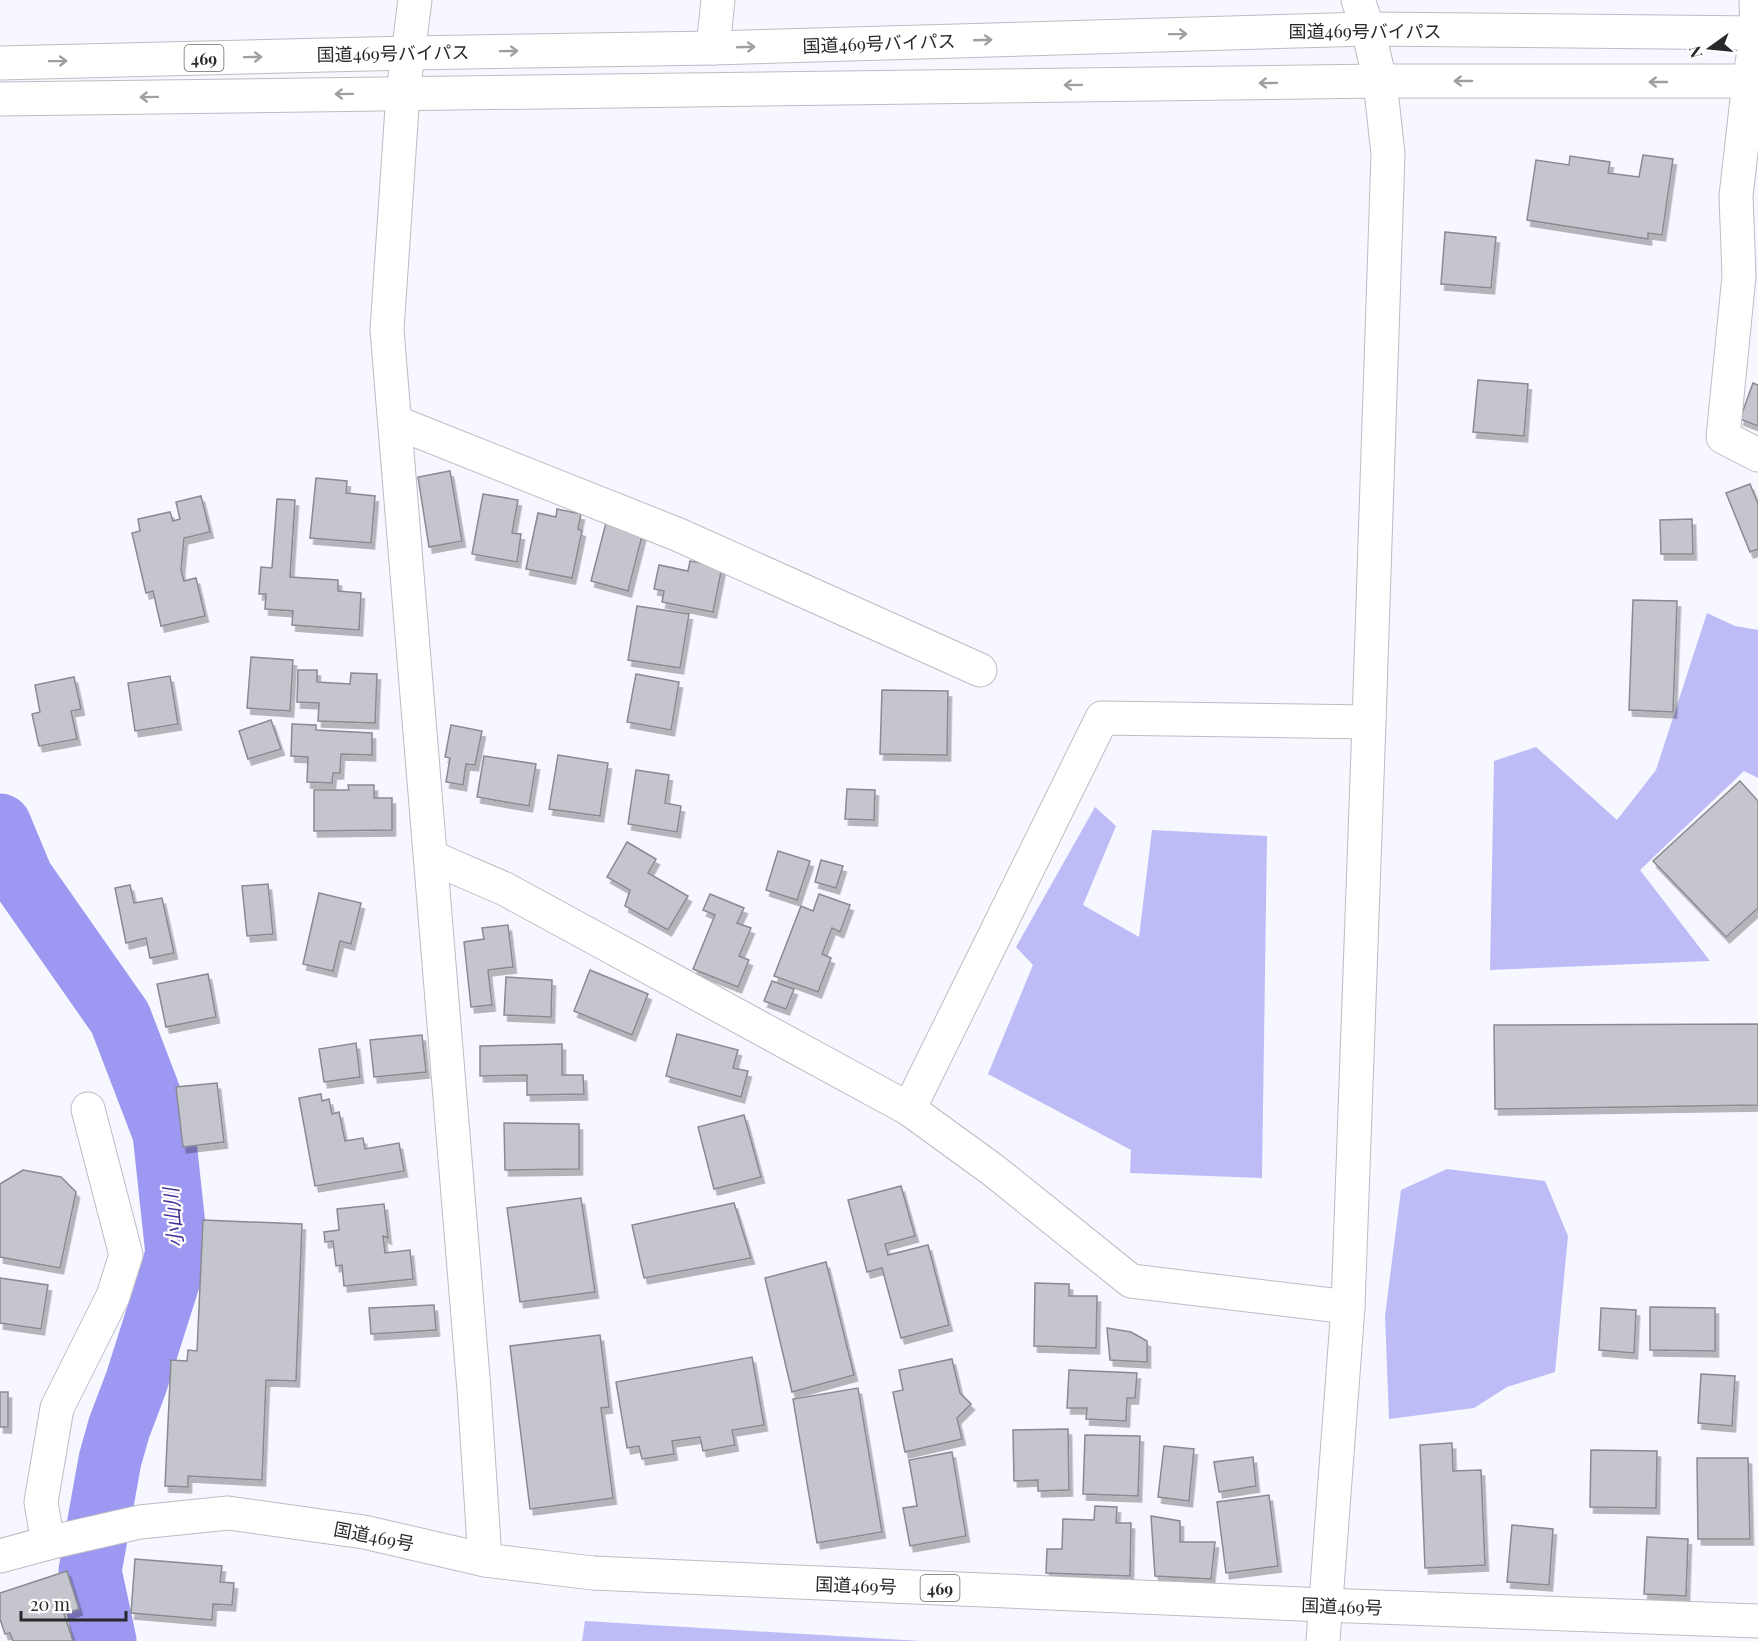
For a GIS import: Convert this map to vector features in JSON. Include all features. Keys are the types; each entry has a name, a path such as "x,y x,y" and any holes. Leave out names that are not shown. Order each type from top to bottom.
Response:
{"main road":[{"path":"415,0 403,93 387,330 474,1390 485,1560"},
{"path":"713,48 718,0"},
{"path":"1756,0 1757,33 1754,82 1736,196 1739,276 1723,437 1758,455"},
{"path":"1323,1641 1348,1307 1388,154 1380,81 1363,15"},
{"name":"国道469号バイパス","path":"0,63 713,48 1363,15 1757,33"},
{"path":"403,93 1380,81 1754,82"},
{"name":"469","path":"0,99 403,93"},
{"path":"395,422 679,535 980,670"},
{"path":"909,1109 1102,718 1369,722"},
{"path":"430,857 505,889 909,1109 993,1170 1131,1281 1348,1307"},
{"path":"60,1541 41,1502 57,1408 113,1296 126,1255 88,1109"},
{"name":"国道469号","path":"0,1556 140,1522 228,1513 364,1532 485,1560 593,1573 1324,1605 1758,1621"}],"shaded area":[{"path":"1707,613 1735,626 1758,630 1758,778 1744,771 1640,870 1710,961 1490,970 1494,761 1536,747 1617,820 1656,770"},
{"path":"1095,807 1116,826 1083,905 1139,937 1152,830 1267,836 1262,1178 1130,1173 1131,1150 988,1074 1033,965 1016,947"},
{"path":"1447,1169 1545,1181 1568,1236 1555,1372 1507,1387 1474,1408 1389,1419 1385,1316 1401,1190"},
{"path":"585,1621 921,1641 582,1641"}],"building":[{"path":"1643,155 1673,159 1662,235 1648,233 1648,239 1527,220 1536,160 1569,165 1570,156 1610,162 1608,173 1639,177"},
{"path":"1445,232 1496,237 1491,288 1441,284"},
{"path":"1478,380 1528,384 1524,436 1473,432"},
{"path":"1753,383 1758,385 1758,426 1740,419"},
{"path":"450,471 462,541 429,547 418,477"},
{"path":"316,478 347,481 346,493 375,496 371,543 310,538"},
{"path":"1750,484 1758,504 1758,549 1750,552 1726,493"},
{"path":"483,494 518,500 512,533 521,534 517,562 472,554"},
{"path":"201,496 210,532 184,538 181,570 184,581 196,578 205,616 161,626 153,591 146,593 132,533 140,531 138,519 170,512 173,521 180,519 176,502"},
{"path":"277,499 295,500 290,577 338,580 338,591 361,593 359,630 292,625 293,611 265,609 266,594 259,594 261,567 272,568"},
{"path":"557,509 581,514 578,529 582,531 572,578 526,569 538,513 556,517"},
{"path":"607,519 644,528 628,591 591,581"},
{"path":"1692,519 1693,554 1661,554 1660,520"},
{"path":"690,561 722,567 713,612 662,602 664,591 654,589 659,565 688,571"},
{"path":"1633,600 1677,601 1673,712 1629,710"},
{"path":"637,606 689,614 680,668 628,660"},
{"path":"251,657 293,660 290,711 247,708"},
{"path":"298,670 317,670 317,682 350,684 351,673 377,674 375,723 318,721 319,703 297,702"},
{"path":"636,674 679,682 671,730 627,722"},
{"path":"170,676 178,724 135,731 128,683"},
{"path":"74,677 81,709 71,711 77,739 39,746 32,714 40,712 35,685"},
{"path":"882,690 948,691 947,755 880,754"},
{"path":"271,720 281,749 248,759 239,731"},
{"path":"292,724 316,725 316,730 372,733 372,755 341,754 340,773 333,773 332,783 307,782 308,757 291,756"},
{"path":"451,725 482,731 475,765 466,764 463,785 446,782 450,758 445,757"},
{"path":"558,755 608,763 600,816 549,809"},
{"path":"484,756 536,764 529,806 477,797"},
{"path":"636,770 669,775 665,803 681,806 677,832 628,824"},
{"path":"1740,781 1758,801 1758,908 1726,937 1653,861"},
{"path":"348,785 374,785 374,798 392,798 392,830 314,831 314,790 349,790"},
{"path":"847,789 875,790 874,820 845,819"},
{"path":"627,842 656,859 648,873 688,896 668,930 625,906 630,890 607,877"},
{"path":"778,851 810,861 797,900 766,890"},
{"path":"821,860 843,866 836,888 815,882"},
{"path":"268,884 273,934 247,936 242,886"},
{"path":"130,885 134,903 162,898 174,953 150,958 146,938 126,943 115,888"},
{"path":"319,893 361,903 351,944 340,941 333,971 303,964"},
{"path":"710,894 744,908 737,923 751,928 739,956 749,960 738,987 693,969 715,915 703,910"},
{"path":"819,894 850,905 840,932 832,928 822,954 831,958 818,992 774,976 801,906 813,911"},
{"path":"508,925 513,967 488,970 492,1005 471,1007 464,942 484,939 482,928"},
{"path":"590,970 648,994 632,1035 574,1011"},
{"path":"208,974 216,1017 166,1027 157,984"},
{"path":"506,977 552,980 551,1017 504,1015"},
{"path":"772,981 794,989 786,1009 764,1001"},
{"path":"1758,1024 1758,1105 1495,1109 1494,1025"},
{"path":"677,1034 738,1050 733,1068 748,1071 741,1097 666,1076"},
{"path":"422,1035 426,1072 374,1077 370,1040"},
{"path":"356,1043 360,1077 324,1082 319,1049"},
{"path":"562,1044 562,1075 583,1075 584,1094 527,1095 527,1075 480,1076 480,1046"},
{"path":"217,1083 224,1142 183,1147 176,1087"},
{"path":"321,1094 322,1101 329,1099 332,1114 339,1112 345,1141 363,1138 365,1149 399,1143 404,1171 315,1186 299,1098"},
{"path":"744,1115 761,1177 714,1189 698,1127"},
{"path":"504,1123 579,1124 579,1169 505,1170"},
{"path":"23,1170 61,1177 76,1192 60,1268 0,1257 0,1184"},
{"path":"901,1186 915,1236 885,1244 888,1255 928,1245 949,1325 901,1338 882,1268 867,1272 848,1200"},
{"path":"581,1198 595,1292 520,1302 507,1208"},
{"path":"734,1203 751,1258 644,1278 632,1225"},
{"path":"384,1204 388,1238 383,1236 385,1253 410,1250 413,1279 344,1286 342,1265 336,1266 333,1241 325,1242 324,1232 339,1230 337,1209"},
{"path":"203,1220 302,1224 296,1381 266,1380 262,1480 188,1476 188,1487 165,1486 171,1360 187,1361 188,1350 197,1351"},
{"path":"826,1262 854,1375 792,1392 765,1278"},
{"path":"0,1278 48,1285 41,1329 0,1323"},
{"path":"1035,1283 1069,1284 1069,1296 1097,1296 1096,1348 1034,1346"},
{"path":"434,1305 436,1330 371,1334 369,1308"},
{"path":"1650,1307 1715,1308 1715,1351 1650,1350"},
{"path":"1601,1308 1636,1310 1634,1353 1599,1350"},
{"path":"1107,1328 1131,1332 1147,1341 1147,1362 1110,1360"},
{"path":"600,1335 609,1407 601,1408 613,1498 530,1509 510,1346"},
{"path":"752,1357 764,1425 732,1430 735,1445 703,1451 700,1437 672,1441 674,1454 642,1459 639,1446 627,1448 616,1382"},
{"path":"952,1359 960,1393 971,1404 957,1418 962,1439 905,1452 893,1392 903,1390 899,1370"},
{"path":"1069,1370 1137,1373 1135,1398 1127,1398 1126,1421 1086,1419 1087,1408 1067,1408"},
{"path":"1701,1374 1735,1376 1732,1426 1698,1423"},
{"path":"858,1388 882,1532 817,1543 793,1399"},
{"path":"0,1392 8,1392 8,1427 0,1427"},
{"path":"1068,1429 1069,1490 1038,1491 1038,1480 1014,1481 1013,1430"},
{"path":"1085,1435 1140,1436 1138,1496 1083,1494"},
{"path":"1452,1443 1453,1471 1481,1470 1485,1565 1425,1568 1420,1445"},
{"path":"1164,1446 1194,1449 1189,1501 1158,1497"},
{"path":"1591,1450 1657,1451 1656,1508 1590,1507"},
{"path":"952,1452 966,1536 910,1546 903,1508 917,1506 909,1460"},
{"path":"1253,1457 1256,1486 1219,1492 1214,1462"},
{"path":"1697,1458 1748,1458 1750,1539 1698,1539"},
{"path":"1269,1495 1278,1566 1226,1573 1217,1502"},
{"path":"1095,1506 1117,1507 1116,1523 1131,1523 1130,1576 1046,1573 1047,1549 1062,1549 1063,1519 1094,1520"},
{"path":"1151,1516 1180,1521 1180,1542 1215,1542 1211,1579 1155,1576"},
{"path":"1512,1525 1553,1529 1549,1585 1507,1582"},
{"path":"1647,1537 1688,1539 1686,1596 1644,1594"},
{"path":"135,1559 222,1566 220,1582 234,1583 232,1605 213,1604 212,1620 131,1613"},
{"path":"67,1571 79,1609 64,1614 73,1641 13,1641 10,1633 5,1634 0,1619 0,1593"}],"waterway":[{"name":"小山川","path":"0,825 22,878 120,1018 164,1133 177,1254 110,1460 90,1571 105,1641"}]}
